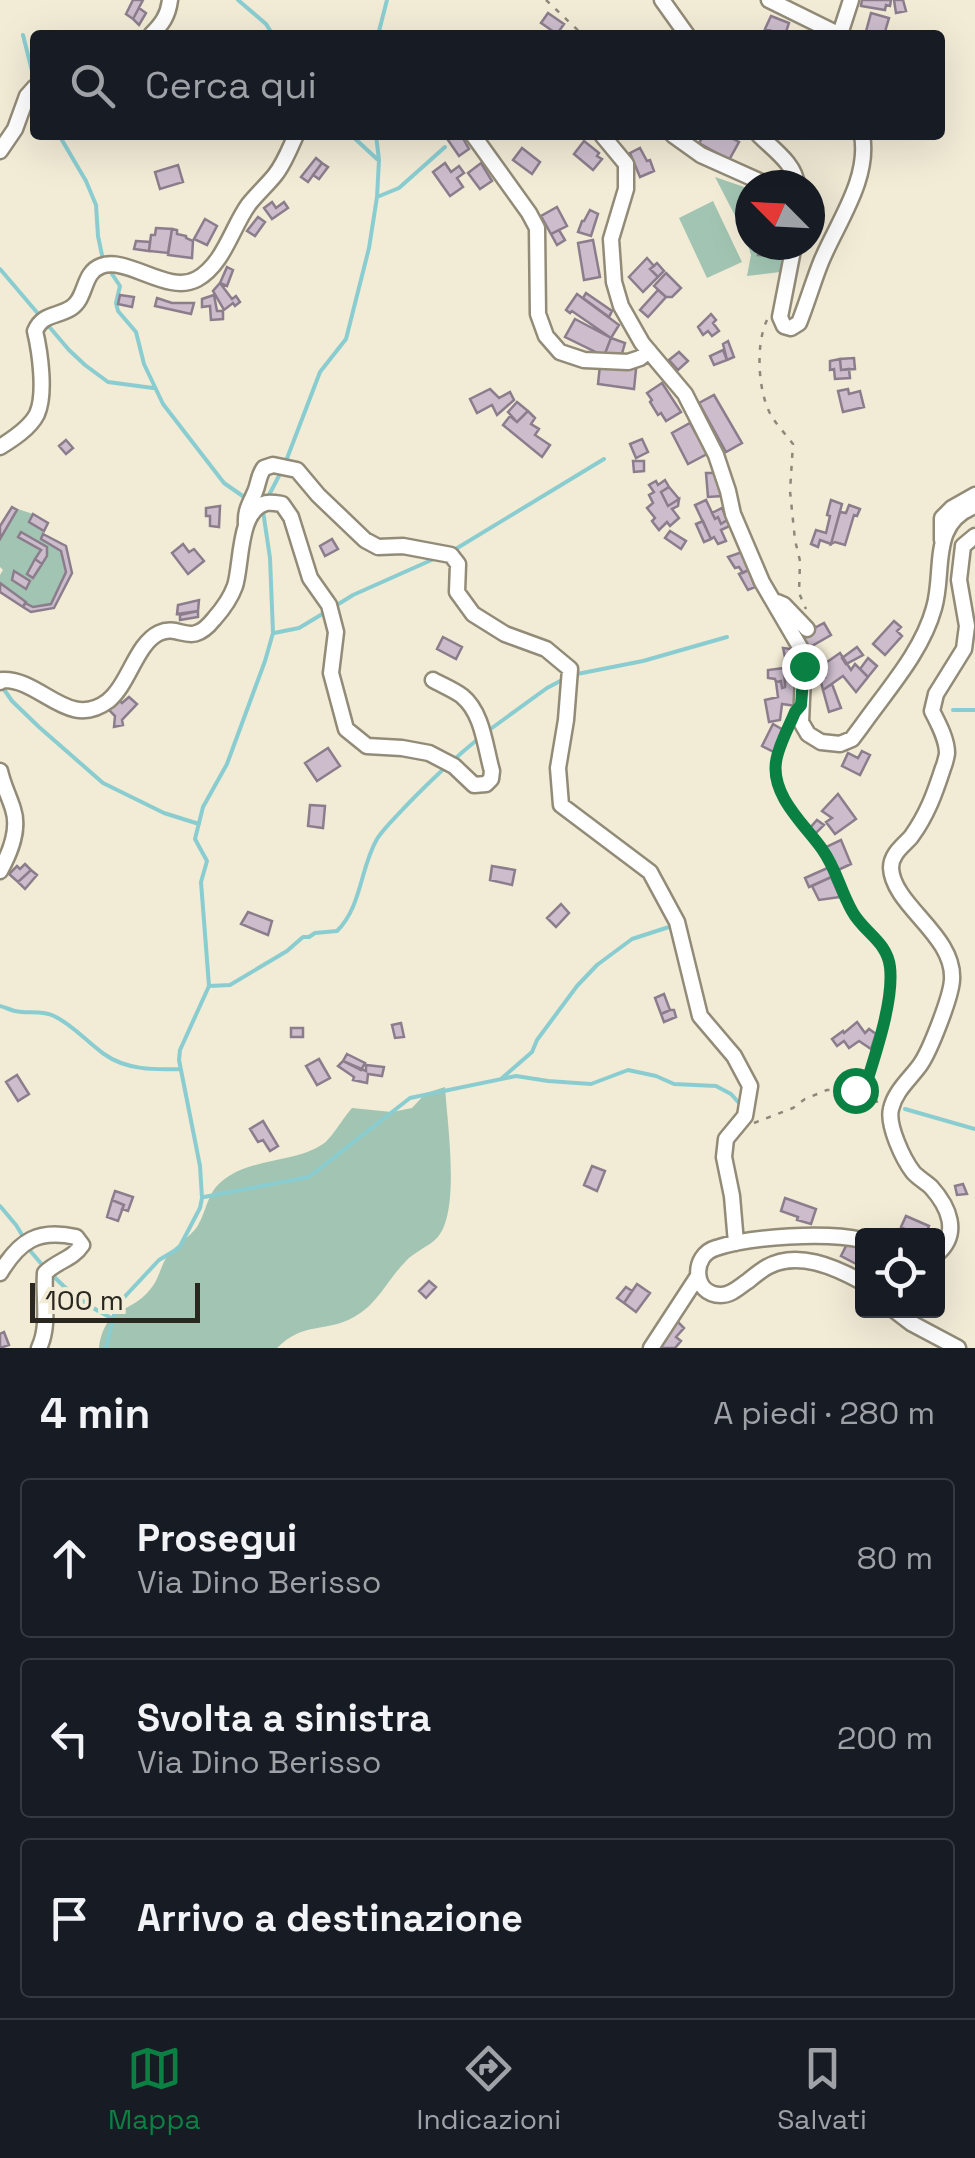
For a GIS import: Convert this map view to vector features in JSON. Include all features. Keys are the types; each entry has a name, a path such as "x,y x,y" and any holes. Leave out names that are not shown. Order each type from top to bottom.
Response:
{"street":[{"path":"156,30 170,0"},
{"path":"662,0 684,30"},
{"path":"768,0 832,30"},
{"path":"841,30 850,0"},
{"path":"0,151 30,93"},
{"path":"0,448 36,416 40,372 35,331 43,319 79,302 88,277 100,266 116,266 182,283 201,277 217,258 248,205 278,172 294,140"},
{"path":"478,140 537,228 538,314 546,336 560,352 584,360 628,362 649,351"},
{"path":"606,140 626,164 626,190 611,239 614,282 621,306 649,351 684,394 716,456 733,514 762,582 804,654 801,722 808,734 821,742 840,744 852,739 924,636 936,605 942,518 975,495"},
{"path":"680,140 701,155 735,170"},
{"path":"765,140 792,170"},
{"path":"825,252 858,179 865,150 863,140"},
{"path":"772,309 789,260"},
{"path":"791,260 780,316 782,323 791,328 799,322 822,260"},
{"path":"0,682 16,679 74,711 107,702 161,632 189,636 200,632 214,620 234,588 245,512 256,490 258,475 273,465 297,470 318,495 378,547 403,546 450,555 458,564 458,592 473,614 505,634 546,649 570,669 558,768 561,804 650,872 677,922 700,1016 734,1056 750,1086 745,1116 726,1139 724,1157 736,1243"},
{"path":"246,524 255,510 266,503 282,504 291,517 310,578 329,605 336,632 331,672 346,729 368,746 429,753 454,766 474,785 486,784 492,771 475,715 462,696 433,680"},
{"path":"942,540 963,510 975,506"},
{"path":"945,1245 951,1232 948,1212 931,1187 914,1173 894,1136 890,1112 898,1091 932,1047 952,981 950,959 896,885 891,870 892,857 929,810 948,754 932,711 936,694 964,649 967,626 959,580 963,546 975,536"},
{"path":"772,600 807,628"},
{"path":"0,771 16,826 0,871"},
{"path":"0,1273 10,1257 40,1234 76,1237 82,1245 76,1255 56,1263 45,1274 46,1314 40,1348"},
{"path":"651,1348 698,1276 700,1259 712,1248 836,1236 855,1239"},
{"path":"698,1276 706,1290 722,1295 730,1294 770,1265 792,1260 842,1270 855,1278"},
{"path":"904,1318 958,1348"}],"path":[{"path":"546,0 578,30"},
{"path":"772,309 763,329 762,393 771,415 793,444 790,491 800,561 799,593 810,618 807,628"},
{"path":"750,1124 827,1090 865,1088 890,986 886,951 853,913 838,875 821,847 800,824 780,788 775,764 801,705"}],"green space":[{"path":"715,177 735,184 735,216"},
{"path":"713,201 735,247 735,260 742,262 707,278 679,218"},
{"path":"750,260 782,260 780,272 747,276"},
{"path":"12,507 48,523 44,534 66,546 72,573 54,608 31,612 0,592 0,526"},
{"path":"445,1087 451,1188 444,1226 437,1238 406,1261 362,1312 344,1322 296,1334 277,1348 99,1348 107,1324 152,1287 172,1250 197,1227 212,1193 222,1181 240,1170 323,1144 352,1108 392,1112 412,1108 426,1093"}],"building":[{"path":"133,0 143,0 133,19 126,14"},
{"path":"862,0 891,0 885,10 861,6"},
{"path":"894,0 903,0 906,11 896,13"},
{"path":"139,8 146,13 139,25 133,19"},
{"path":"548,13 564,24 560,30 551,30 541,23"},
{"path":"871,13 889,18 885,30 866,30"},
{"path":"771,16 789,23 787,30 765,29"},
{"path":"448,140 464,140 469,149 459,156"},
{"path":"701,140 739,142 729,160 699,143"},
{"path":"584,141 602,159 593,170 574,154"},
{"path":"522,148 540,162 532,174 513,160"},
{"path":"640,148 654,171 640,177 630,153"},
{"path":"316,158 322,163 308,182 301,177"},
{"path":"322,163 328,167 319,179 313,175"},
{"path":"445,163 451,172 459,166 464,173 457,178 463,187 450,196 433,172"},
{"path":"481,163 492,181 480,189 468,173"},
{"path":"178,165 183,182 160,189 155,172"},
{"path":"272,202 276,208 284,202 288,208 272,219 264,208"},
{"path":"557,207 567,226 551,234 541,216"},
{"path":"590,210 598,214 591,236 578,232"},
{"path":"258,217 265,222 255,236 247,231"},
{"path":"205,219 217,226 207,245 194,239"},
{"path":"156,228 172,229 168,253 149,251"},
{"path":"172,229 193,241 192,258 168,255"},
{"path":"559,230 565,240 557,245 551,234"},
{"path":"593,240 600,277 584,280 578,243"},
{"path":"136,241 150,242 149,251 134,249"},
{"path":"647,258 658,277 643,292 629,277"},
{"path":"657,263 664,271 658,277 650,269"},
{"path":"227,267 233,270 227,286 220,283"},
{"path":"666,273 681,288 672,297 666,297 654,286"},
{"path":"220,283 232,299 236,296 240,302 224,310 213,291"},
{"path":"658,290 666,297 648,317 640,310"},
{"path":"586,293 612,311 609,317 583,298"},
{"path":"577,294 619,325 611,338 566,310"},
{"path":"120,295 134,297 132,307 118,304"},
{"path":"214,295 223,319 211,320 210,306 202,307 202,299"},
{"path":"157,298 194,303 191,314 155,306"},
{"path":"711,314 719,331 712,336 708,331 703,335 698,327"},
{"path":"575,319 611,338 604,356 565,337"},
{"path":"611,338 625,343 621,357 604,356"},
{"path":"728,341 734,357 727,360 723,344"},
{"path":"723,350 727,360 714,365 710,356"},
{"path":"679,352 688,361 678,370 669,360"},
{"path":"854,358 855,369 841,370 840,359"},
{"path":"840,359 841,370 849,369 850,378 835,379 834,369 830,370 830,361"},
{"path":"600,365 636,369 634,389 598,384"},
{"path":"662,383 681,412 666,421 661,413 658,415 647,393"},
{"path":"490,389 499,398 510,392 514,400 497,415 492,405 477,413 470,399"},
{"path":"848,389 849,394 860,391 864,407 843,412 838,391"},
{"path":"714,395 742,443 726,452 699,403"},
{"path":"517,402 528,411 517,422 508,412"},
{"path":"528,411 535,418 531,424 539,429 535,435 550,445 542,457 503,425 510,416 517,422"},
{"path":"690,423 707,454 688,464 672,433"},
{"path":"642,439 648,452 636,458 630,444"},
{"path":"66,440 73,448 66,454 59,446"},
{"path":"633,461 644,461 644,471 634,472"},
{"path":"706,473 720,473 722,496 708,497"},
{"path":"665,480 669,487 661,492 668,506 679,499 678,506 672,509 679,518 659,530 647,508 653,503 649,495 654,492 649,485"},
{"path":"669,487 679,499 668,506 661,492"},
{"path":"706,500 715,519 718,517 721,524 727,520 730,526 721,530 726,541 718,544 714,537 711,539 695,505"},
{"path":"831,500 842,504 831,544 820,540 818,547 811,544 816,530 826,533"},
{"path":"849,505 860,509 854,515 845,545 831,544 840,512 846,513"},
{"path":"220,506 219,527 210,526 206,508"},
{"path":"12,507 17,510 0,539 0,526"},
{"path":"722,508 727,520 721,524 712,513"},
{"path":"33,514 48,523 44,531 29,522"},
{"path":"703,521 711,539 704,542 696,524"},
{"path":"670,531 686,541 681,549 665,538"},
{"path":"21,532 47,547 42,564 35,559 41,550 18,537"},
{"path":"43,534 66,546 72,573 54,608 31,612 23,607 25,603 33,607 51,604 66,572 61,551 41,539"},
{"path":"332,539 338,549 325,556 320,546"},
{"path":"183,544 189,552 194,549 204,561 188,574 172,553"},
{"path":"742,552 749,570 743,573 728,557"},
{"path":"35,559 42,564 33,578 27,574"},
{"path":"749,570 755,587 748,590 739,574"},
{"path":"14,571 30,581 26,589 12,580"},
{"path":"0,583 26,602 23,607 0,592"},
{"path":"199,600 198,611 177,614 178,605"},
{"path":"198,611 198,617 180,620 180,615"},
{"path":"894,621 901,627 897,631 902,636 885,655 873,644"},
{"path":"824,623 831,635 803,651 796,638"},
{"path":"443,637 462,647 456,659 437,649"},
{"path":"857,647 863,655 846,664 842,658"},
{"path":"783,648 791,649 792,659 802,660 796,706 782,704 780,720 769,722 765,700 778,697 776,682 781,681 782,688 785,687"},
{"path":"840,653 851,670 855,664 868,677 856,692 843,676 823,690 820,678 825,677 820,667"},
{"path":"868,658 877,666 868,677 860,669"},
{"path":"784,668 782,688 781,681 768,678 768,670"},
{"path":"832,684 841,708 829,712 823,690"},
{"path":"129,697 137,704 122,720 123,725 114,727 115,716 108,709 118,699 122,703"},
{"path":"773,724 785,731 774,752 762,746"},
{"path":"328,748 340,766 317,781 305,763"},
{"path":"862,751 870,755 860,775 842,766 848,753 858,758"},
{"path":"838,794 856,819 835,834 826,822 832,818 822,811"},
{"path":"310,805 325,806 323,828 308,826"},
{"path":"817,820 824,825 814,835 809,829"},
{"path":"841,840 851,864 838,870 826,847"},
{"path":"25,864 31,870 18,882 9,874"},
{"path":"492,866 515,870 512,885 490,880"},
{"path":"832,866 836,875 809,887 805,878"},
{"path":"31,870 37,875 25,889 18,882"},
{"path":"831,877 840,897 819,900 812,886"},
{"path":"561,904 569,913 556,927 547,918"},
{"path":"248,912 272,921 268,935 241,924"},
{"path":"664,994 670,1010 661,1014 655,998"},
{"path":"674,1010 676,1017 664,1022 661,1014"},
{"path":"857,1022 865,1033 869,1029 876,1034 871,1049 859,1041 849,1048 844,1041 837,1046 832,1039"},
{"path":"401,1023 404,1037 395,1038 392,1025"},
{"path":"291,1028 303,1028 303,1037 291,1037"},
{"path":"347,1054 365,1063 361,1070 343,1061"},
{"path":"319,1059 330,1078 317,1085 306,1066"},
{"path":"343,1061 366,1071 366,1065 384,1067 382,1076 368,1074 367,1083 353,1080 338,1066"},
{"path":"854,1074 864,1077 861,1087 852,1085"},
{"path":"17,1075 29,1094 18,1101 6,1082"},
{"path":"263,1121 278,1146 270,1151 250,1129"},
{"path":"592,1166 605,1171 597,1191 584,1185"},
{"path":"963,1184 967,1194 957,1195 955,1186"},
{"path":"115,1191 133,1197 128,1211 112,1200"},
{"path":"785,1198 816,1209 811,1224 781,1211"},
{"path":"112,1200 124,1205 118,1221 107,1217"},
{"path":"906,1216 929,1226 928,1228 901,1227"},
{"path":"847,1244 855,1247 855,1263 841,1256"},
{"path":"429,1281 436,1287 426,1298 419,1291"},
{"path":"637,1284 650,1293 636,1312 624,1303"},
{"path":"626,1287 632,1291 624,1303 617,1298"},
{"path":"677,1321 684,1328 676,1337 681,1341 675,1348 657,1348"},
{"path":"4,1332 9,1345 0,1348 0,1334"}],"waterway":[{"path":"238,0 270,30"},
{"path":"379,30 387,0"},
{"path":"23,35 30,63"},
{"path":"62,140 96,205 103,260"},
{"path":"356,140 377,159"},
{"path":"286,461 320,372 346,339 369,248 377,197 377,140"},
{"path":"377,197 399,188 445,147"},
{"path":"108,268 120,286 118,311 136,332 144,364 163,404 224,483 247,499"},
{"path":"0,269 85,365 108,382 153,388"},
{"path":"454,550 604,459"},
{"path":"268,497 282,470"},
{"path":"106,1348 116,1306 159,1260 179,1248 202,1198 200,1166 179,1060 209,986 201,882 207,861 195,839 203,807 227,764 273,633 270,558 263,511"},
{"path":"332,608 436,558"},
{"path":"274,633 299,628 324,613"},
{"path":"572,675 643,661 727,637"},
{"path":"485,733 564,679"},
{"path":"3,688 39,727 103,783 164,813 199,824"},
{"path":"953,710 975,710"},
{"path":"209,986 230,985 303,937 337,931 356,899 371,850 380,835 478,739"},
{"path":"501,1079 532,1052 577,986 597,965 632,939 672,926"},
{"path":"0,1006 54,1016 122,1063 180,1069"},
{"path":"204,1197 309,1177 410,1098 516,1076 591,1084 628,1070 674,1084 716,1086 740,1104"},
{"path":"905,1109 975,1129"},
{"path":"0,1206 24,1238"},
{"path":"27,1247 44,1267"},
{"path":"50,1273 80,1299 113,1319"}],"route":[{"path":"804,666 801,705 775,764 780,788 800,824 821,847 838,875 853,913 886,951 890,968 876,1052 865,1088 855,1090"}]}
